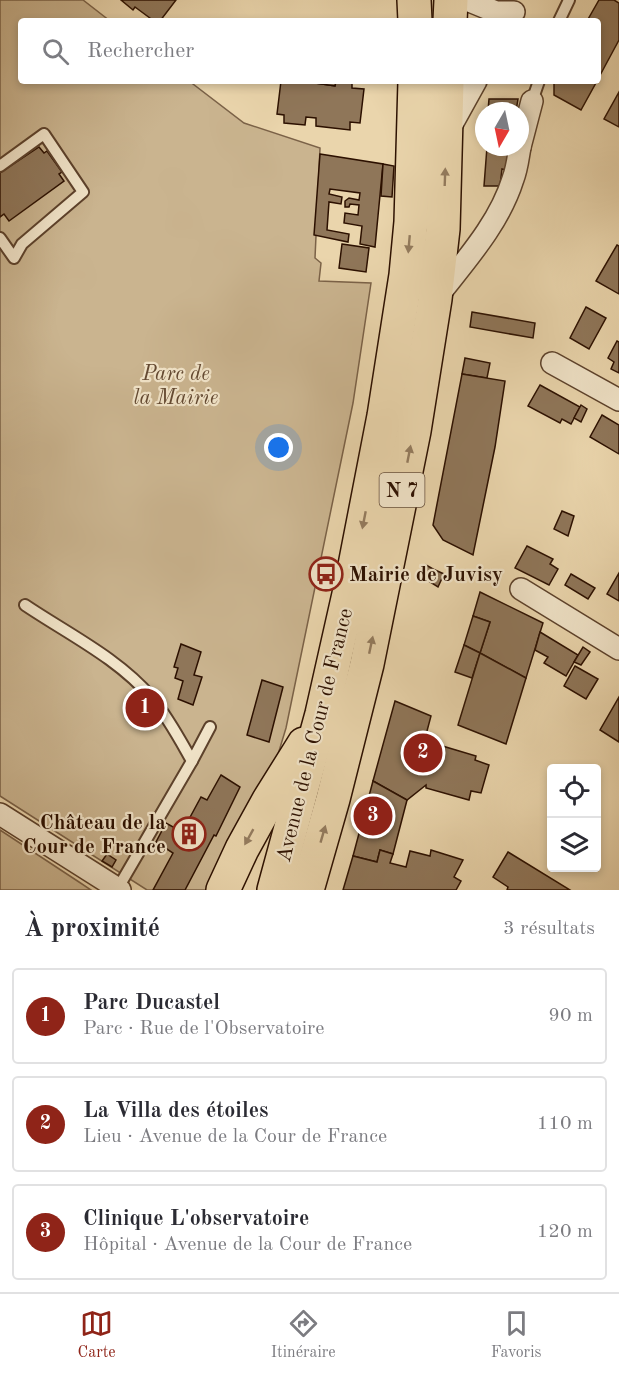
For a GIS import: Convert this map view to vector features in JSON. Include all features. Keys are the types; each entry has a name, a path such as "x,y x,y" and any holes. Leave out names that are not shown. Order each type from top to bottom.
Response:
{"main road":[{"path":"414,0 415,18"},
{"path":"450,18 451,0"},
{"name":"Avenue de la Cour de France","path":"274,890 322,714 354,571 382,427 406,274 411,222 415,84"},
{"name":"Avenue de la Cour de France","path":"307,890 333,800 367,664 414,430 435,299 443,229 447,84"},
{"path":"223,890 269,800 322,714"}],"street":[{"path":"467,0 496,12 515,11"},
{"name":"Avenue de la Cour de France","path":"447,134 474,84"},
{"path":"529,112 532,101"},
{"path":"435,299 479,243 502,204 513,179 518,156"},
{"path":"443,229 479,243"},
{"path":"552,363 619,400"},
{"path":"521,589 619,649"},
{"path":"0,814 119,889"}],"lane":[{"path":"560,18 569,0"},
{"path":"532,101 538,84"},
{"path":"0,166 44,134 82,192 22,244 14,258 0,238"},
{"path":"25,605 98,651 129,675 153,699 192,761"},
{"path":"119,889 210,727"}],"green space":[{"name":"Parc de la Mairie","path":"0,0 83,0 106,18 18,18 18,84 193,84 244,123 320,148 315,258 321,263 319,281 371,283 353,403 286,728 276,761 208,890 147,890 0,796"},
{"path":"0,830 79,882 91,890 0,890"}],"building":[{"path":"121,0 176,0 162,18 150,18 135,7 133,10"},
{"path":"599,0 614,0 619,3 619,40 601,73 601,18 589,18"},
{"path":"281,84 335,86 335,84 352,84 352,88 364,89 360,123 350,122 350,130 316,126 316,118 306,117 305,125 284,123 284,115 277,114"},
{"path":"554,84 595,84 581,110 554,95"},
{"path":"619,92 619,127 604,119"},
{"path":"489,99 518,99 518,102 489,102"},
{"path":"39,147 44,153 47,151 62,172 59,174 64,181 9,221 4,214 0,217 0,173"},
{"path":"320,154 383,164 375,247 360,244 362,226 344,223 345,213 358,215 359,205 350,204 349,207 345,207 345,201 349,198 359,200 360,193 330,189 329,194 342,197 341,204 329,202 327,230 349,234 348,242 314,235"},
{"path":"486,156 509,156 506,170 502,169 500,186 484,186"},
{"path":"383,164 394,166 392,197 381,196"},
{"path":"342,244 369,248 366,272 339,268"},
{"path":"617,245 619,246 619,294 596,281"},
{"path":"586,307 606,318 589,349 570,338"},
{"path":"472,312 535,323 533,338 470,327"},
{"path":"617,341 619,342 619,373 611,369 614,362 608,358"},
{"path":"465,358 490,363 487,378 462,374"},
{"path":"462,374 505,381 495,447 473,555 443,540 433,525"},
{"path":"540,385 580,407 571,424 562,419 560,423 528,406"},
{"path":"581,405 587,409 581,422 574,418"},
{"path":"602,415 619,425 619,454 590,437"},
{"path":"562,511 574,516 568,536 554,529"},
{"path":"527,546 553,559 550,564 558,569 549,585 515,568"},
{"path":"426,565 435,570 430,582 423,578"},
{"path":"435,570 444,574 438,587 430,582"},
{"path":"619,573 619,601 607,594"},
{"path":"571,574 595,588 588,599 565,585"},
{"path":"480,592 543,623 526,678 480,653 490,622 473,616"},
{"path":"473,616 490,622 480,653 464,645"},
{"path":"540,632 578,655 566,676 544,663 548,657 535,650"},
{"path":"181,644 201,652 194,675 202,677 193,705 178,699 183,681 175,678 178,668 174,667"},
{"path":"464,645 480,653 472,678 455,672"},
{"path":"583,647 590,652 581,665 574,662"},
{"path":"480,653 526,678 506,744 458,725"},
{"path":"575,666 598,679 586,699 564,686"},
{"path":"262,680 283,687 269,742 247,735"},
{"path":"619,697 619,742 600,730"},
{"path":"395,701 431,716 423,746 437,750 439,745 476,756 475,760 489,765 481,793 471,791 469,800 426,788 426,785 407,800 373,781"},
{"name":"Château de la Cour de France","path":"221,775 240,787 216,836 214,835 185,890 153,890 173,853 156,842 166,823 182,832 201,797 207,800"},
{"path":"373,781 407,800 393,854 380,850 377,862 353,856"},
{"path":"380,850 393,854 390,863 406,867 410,851 430,856 431,850 463,860 454,877 461,881 456,890 343,890 353,856 377,862"},
{"path":"508,852 570,890 507,890 508,887 493,877"},
{"path":"107,854 116,860 112,867 102,861"}],"place":[{"name":"Mairie de Juvisy","path":"326,574"},
{"name":"Parc Ducastel","path":"145,708"},
{"name":"La Villa des étoiles","path":"423,753"},
{"name":"Clinique L'observatoire","path":"373,816"},
{"name":"Château de la Cour de France","path":"189,834"}]}
